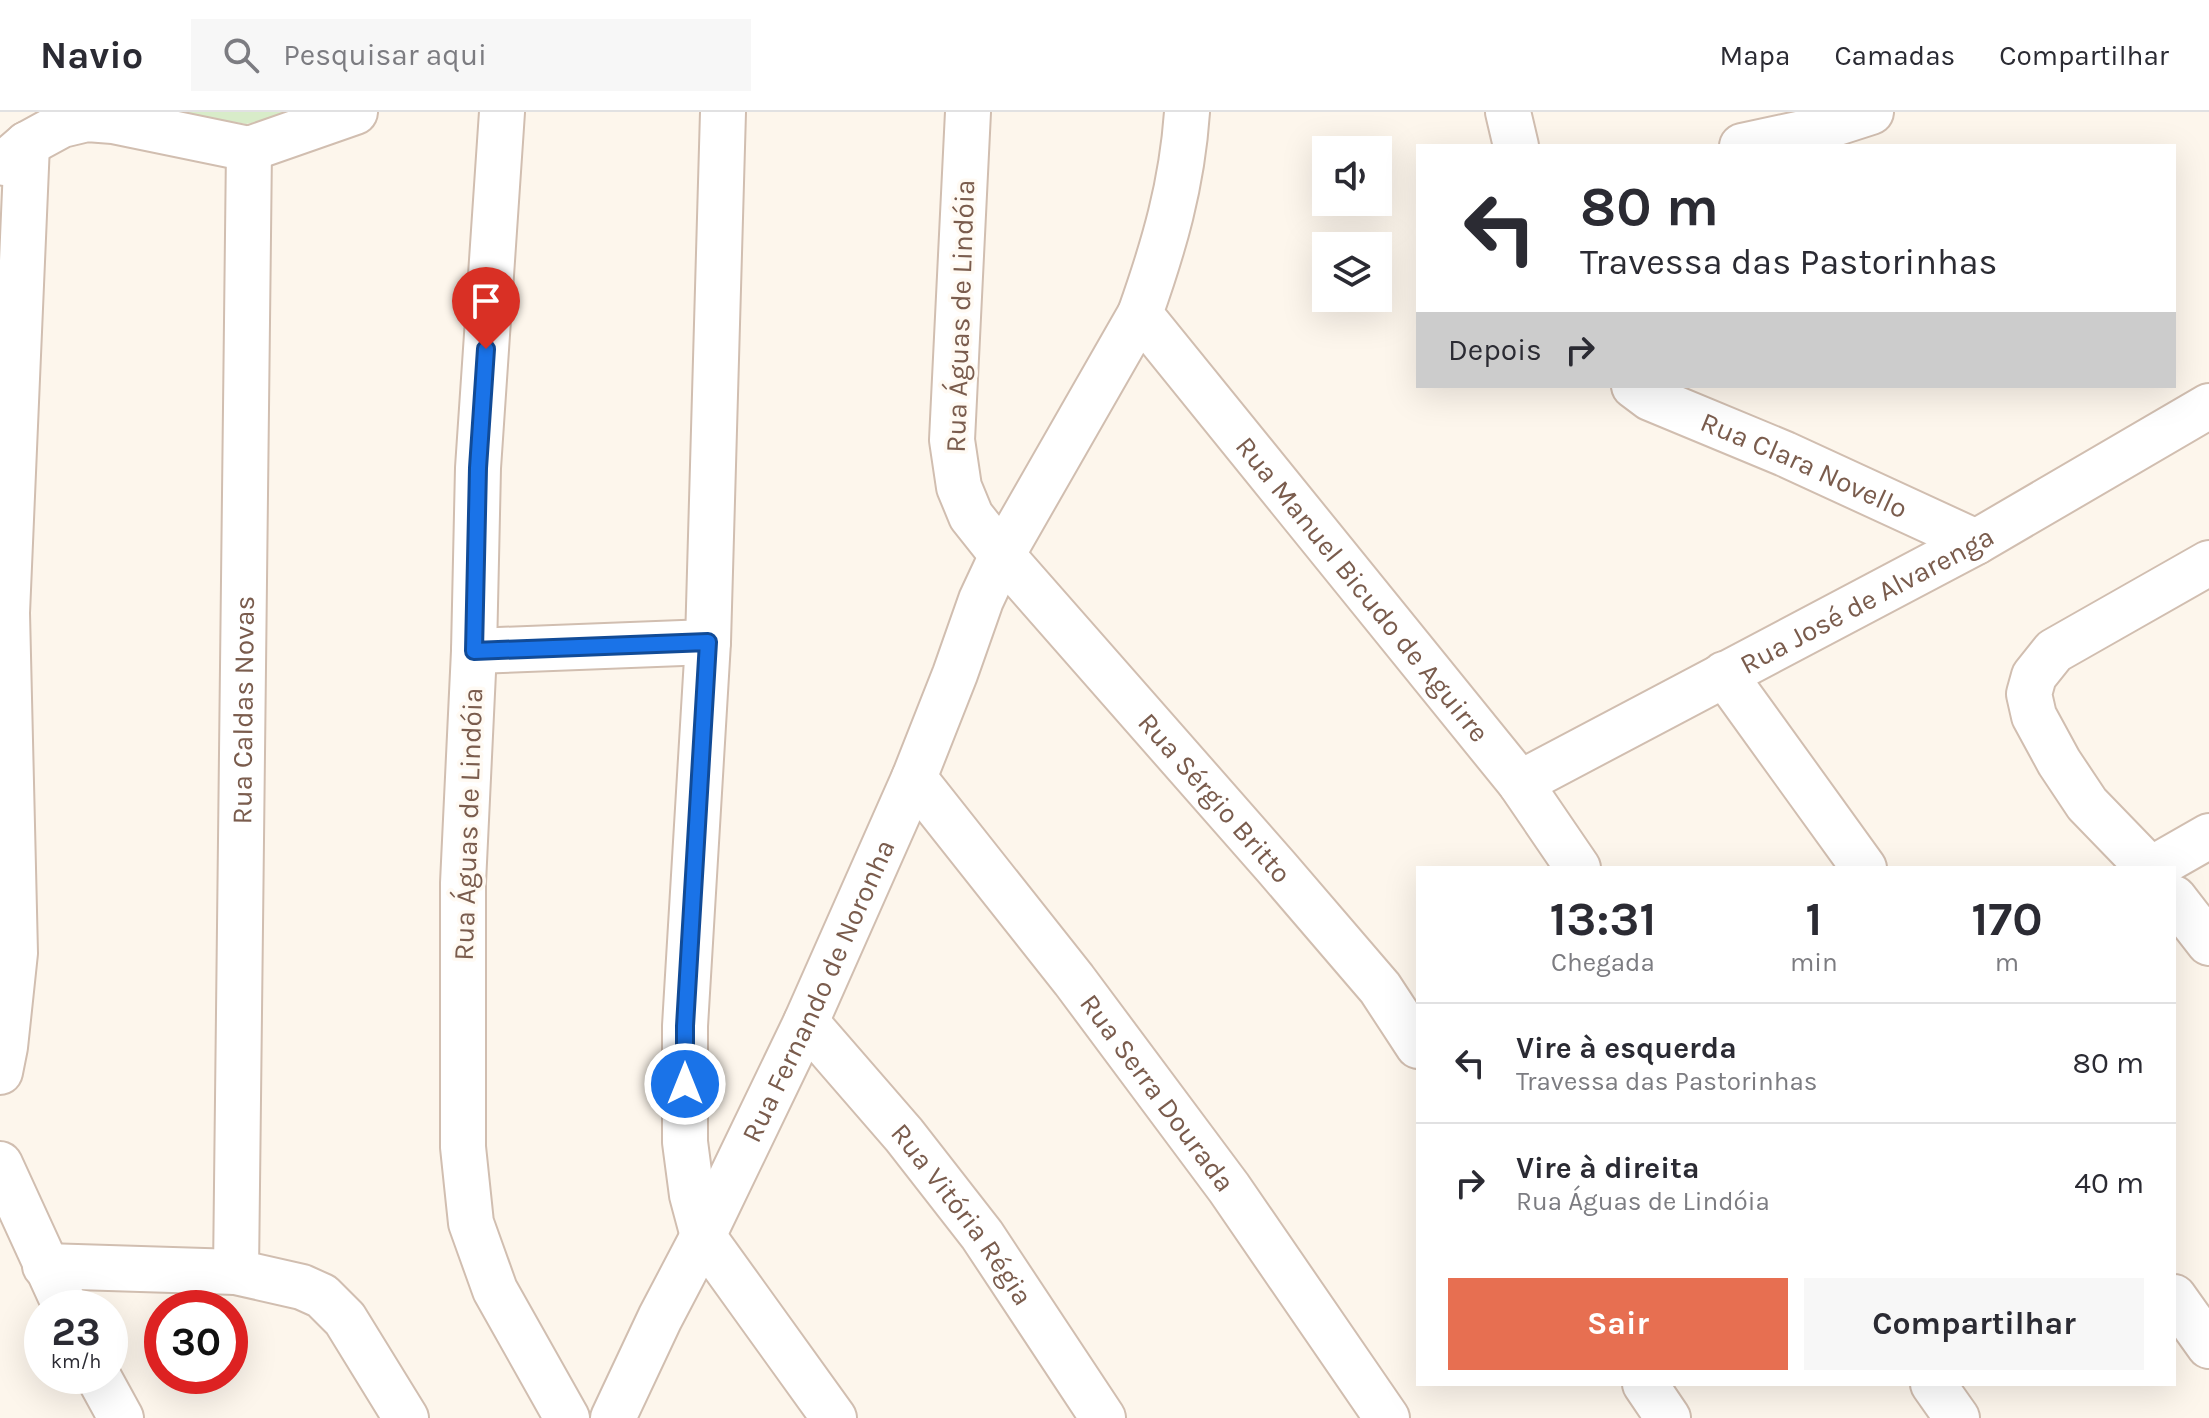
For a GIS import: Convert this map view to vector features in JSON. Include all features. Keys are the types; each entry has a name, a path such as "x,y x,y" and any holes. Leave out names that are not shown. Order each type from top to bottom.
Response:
{"street":[{"path":"0,1072 15,953 7,613 14,156 62,125 87,119 113,121 249,149 355,112"},
{"name":"Rua Águas de Lindóia","path":"502,112 478,468 474,651 463,883 463,1147 471,1223 495,1290 567,1418"},
{"path":"723,112 708,642 685,1026 685,1142 692,1195 703,1236 834,1418"},
{"name":"Rua Águas de Lindóia","path":"968,112 952,440 959,487 971,516 1002,555"},
{"path":"1002,555 1140,314 1166,238 1185,151 1187,112"},
{"path":"1508,112 1516,144"},
{"path":"1751,144 1812,131 1871,112"},
{"name":"Rua Caldas Novas","path":"236,1272 249,149"},
{"name":"Rua Manuel Bicudo de Aguirre","path":"1140,314 1520,783 1577,866"},
{"name":"Rua Clara Novello","path":"1637,388 1650,398 1785,454 1976,542"},
{"name":"Rua José de Alvarenga","path":"1520,783 1976,542 2209,406"},
{"name":"Rua Fernando de Noronha","path":"613,1418 806,1022 914,778 981,600 1002,555"},
{"name":"Rua Sérgio Britto","path":"1002,555 1380,988 1416,1043"},
{"path":"2149,866 2087,804 2034,716 2029,694 2034,676 2054,651 2209,563"},
{"path":"474,651 708,642"},
{"path":"1724,674 1863,866"},
{"name":"Rua Serra Dourada","path":"914,778 1074,980 1229,1188 1387,1418"},
{"path":"2155,866 2209,836"},
{"path":"2176,901 2209,943"},
{"name":"Rua Vitória Régia","path":"806,1022 904,1135 982,1235 1103,1418"},
{"path":"0,1164 57,1290"},
{"path":"45,1266 236,1272 302,1287 322,1296 345,1319 406,1418"},
{"path":"2176,1300 2209,1346"},
{"path":"1646,1386 1668,1418"},
{"path":"1934,1386 1957,1418"},
{"path":"108,1394 121,1418"}],"green space":[{"path":"177,112 315,112 246,124"}],"route":[{"path":"486,349 478,468 474,651 708,642 685,1026 685,1084"}]}
